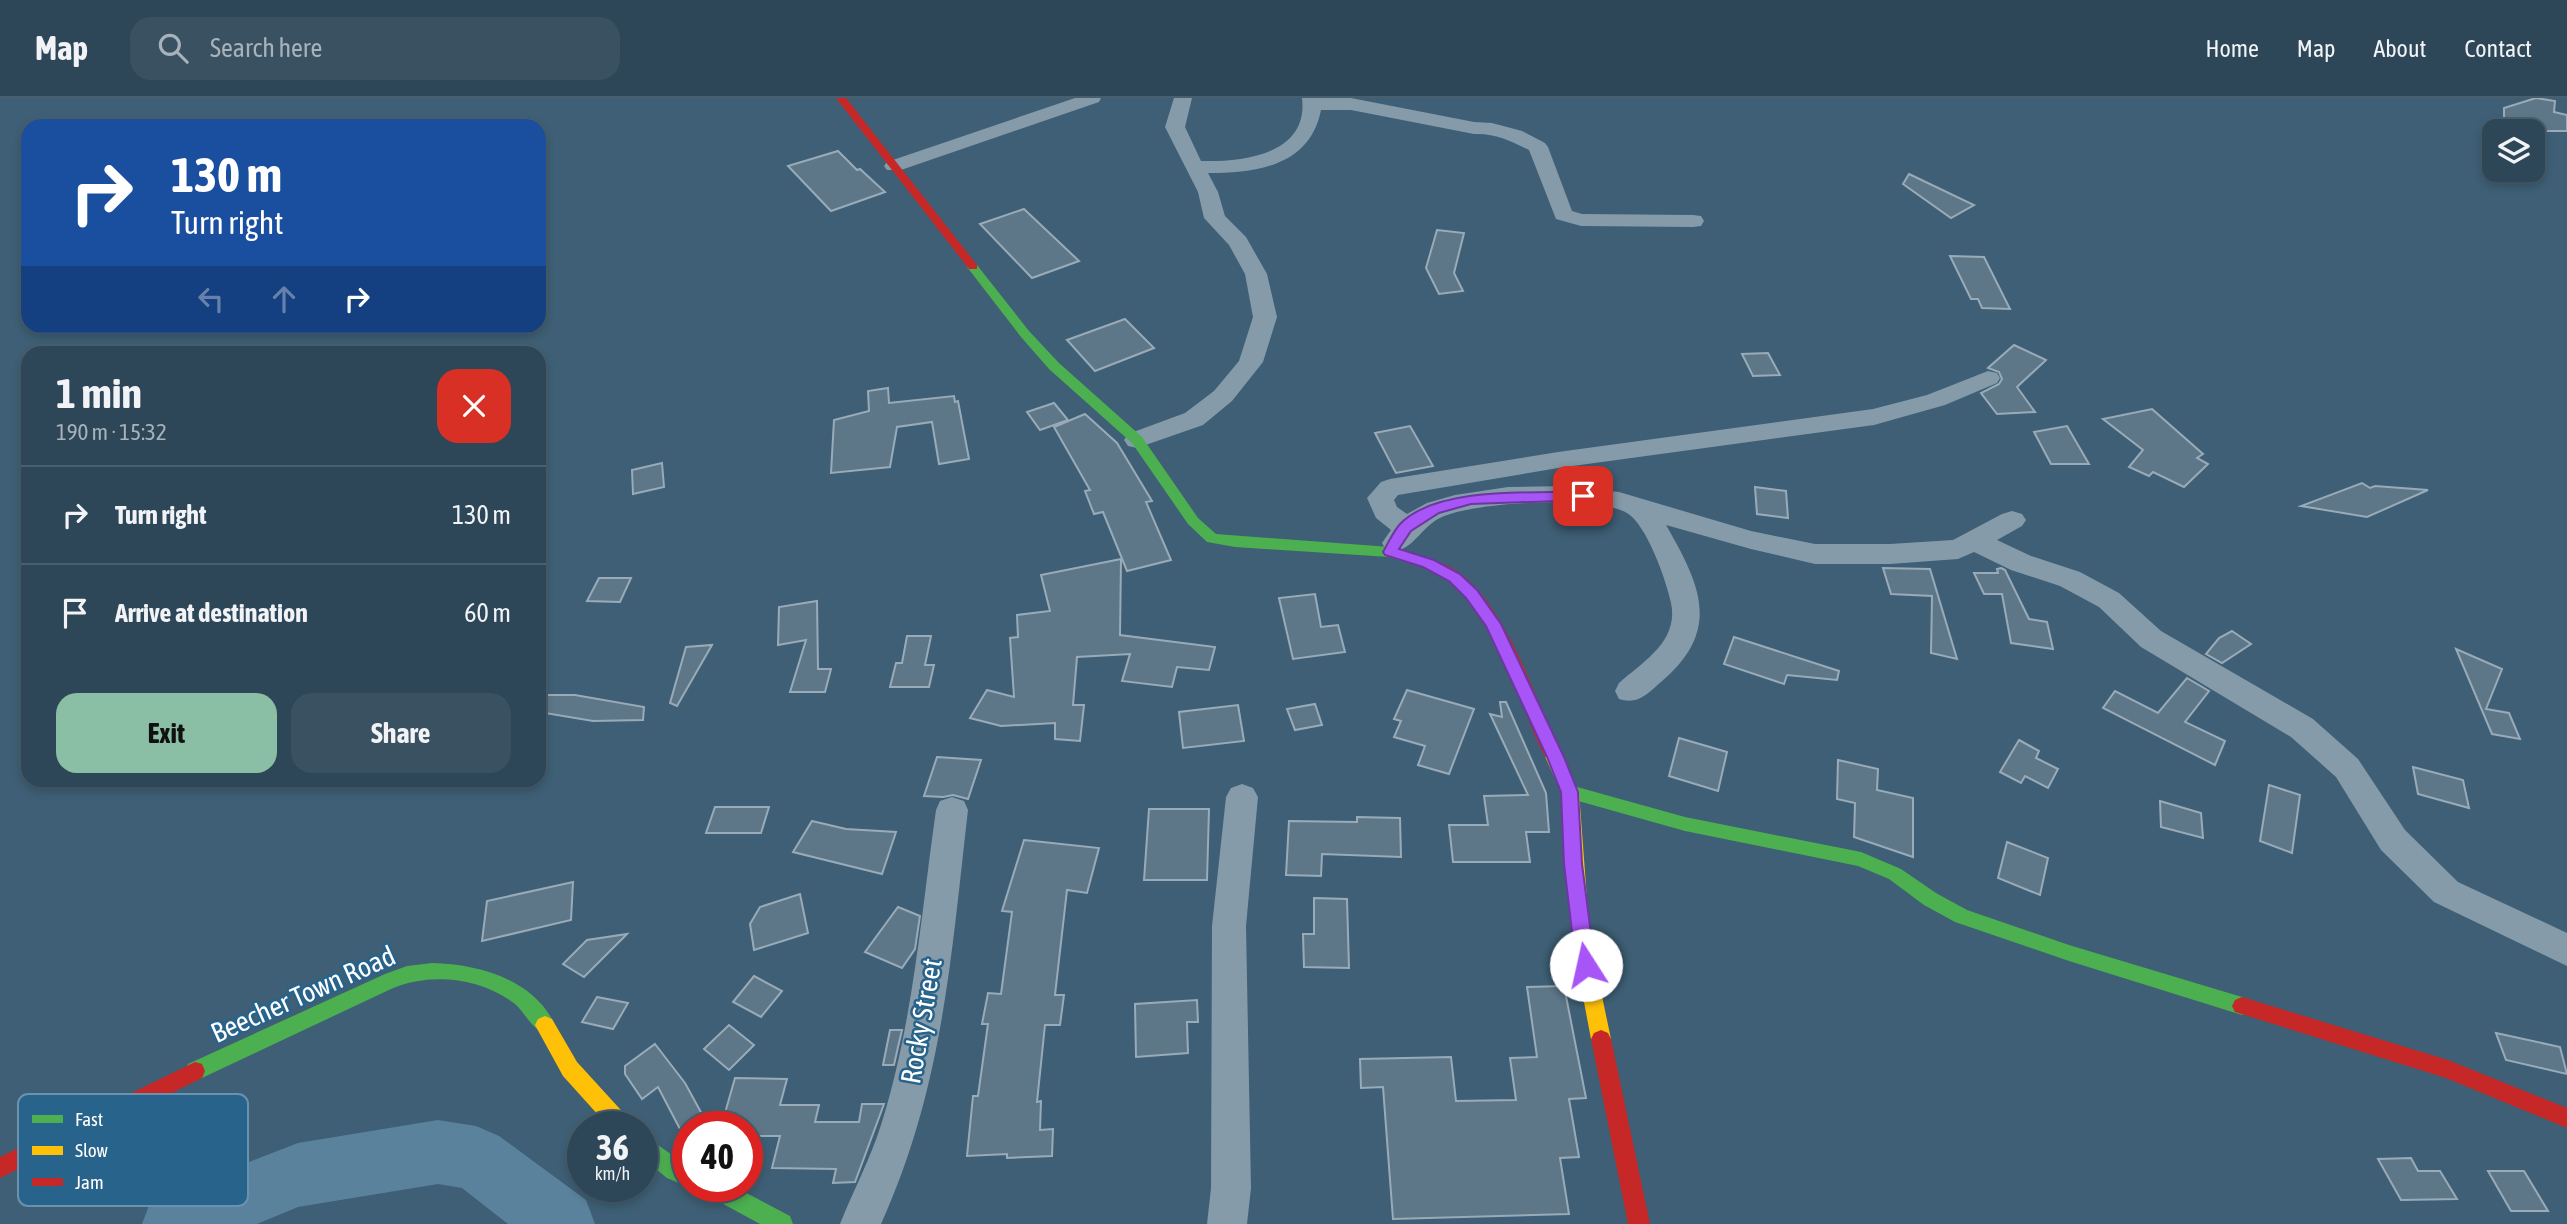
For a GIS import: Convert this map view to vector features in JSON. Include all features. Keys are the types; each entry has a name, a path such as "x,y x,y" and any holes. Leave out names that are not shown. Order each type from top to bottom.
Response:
{"street":[{"path":"841,98 1025,334 1054,366 1137,440 1193,521 1212,538 1235,542 1390,552 1429,564 1455,578 1472,594 1493,624 1570,792 1581,939 1639,1224"},
{"path":"894,166 1092,98"},
{"path":"1137,440 1194,419 1223,396 1251,362 1265,317 1256,274 1238,242 1215,218 1208,192 1175,127 1183,98"},
{"path":"1186,153 1195,167 1225,169 1257,163 1288,150 1307,131 1312,101 1351,104 1474,128 1492,127 1538,147 1563,215 1581,220 1693,221"},
{"path":"1406,527 1386,512 1380,498 1390,488 1558,460 1874,417 1936,400 1988,378"},
{"path":"1390,552 1406,527 1434,510 1471,499 1606,496 1751,540 1815,554 1904,553 1958,549 2012,520"},
{"path":"1630,691 1677,648 1687,612 1663,539 1639,508"},
{"path":"1975,541 2021,564 2070,579 2109,600 2151,639 2302,728 2347,768 2393,840 2446,892 2567,950"},
{"path":"1570,792 1685,824 1861,859 1895,874 1930,899 1961,916 2069,953 2448,1069 2567,1118"},
{"path":"1227,1224 1231,1188 1229,926 1242,797"},
{"name":"Rocky Street","path":"860,1224 887,1165 913,1081 930,981 952,810"},
{"name":"Beecher Town Road","path":"149,1094 264,1037 411,974 452,970 491,981 519,997 539,1016 557,1051 607,1111"},
{"path":"658,1158 672,1169"},
{"name":"Beecher Town Road","path":"0,1168 18,1159"},
{"path":"740,1202 782,1224"}],"building":[{"path":"2536,98 2555,101 2554,112 2567,115 2567,131 2545,131 2545,119 2504,119 2504,108"},
{"path":"838,151 885,192 831,211 788,166"},
{"path":"1909,174 1974,205 1951,218 1903,184"},
{"path":"1024,209 1079,261 1032,278 980,224"},
{"path":"1437,230 1464,233 1454,273 1463,291 1439,294 1426,268"},
{"path":"1950,256 1984,257 2010,309 1982,308 1978,299 1971,299"},
{"path":"1125,319 1154,348 1095,371 1067,340"},
{"path":"2014,345 2046,360 2017,387 2035,412 1997,414 1981,393 1999,384 2002,379 1999,372 1988,368"},
{"path":"1768,353 1780,375 1753,376 1742,354"},
{"path":"888,388 889,403 954,396 955,402 958,401 969,459 939,464 932,422 897,427 890,467 831,473 834,420 869,411 868,391"},
{"path":"1054,403 1068,420 1040,430 1027,412"},
{"path":"2152,409 2203,454 2197,458 2208,464 2184,487 2153,472 2149,476 2129,467 2143,450 2103,419"},
{"path":"1085,414 1117,443 1152,501 1146,502 1171,560 1127,571 1103,512 1094,514 1085,491 1090,490 1054,427"},
{"path":"1410,426 1433,466 1396,473 1375,433"},
{"path":"2067,426 2089,464 2051,464 2034,432"},
{"path":"662,463 664,487 633,494 632,470"},
{"path":"2362,483 2370,488 2375,486 2428,490 2367,517 2301,506"},
{"path":"1755,487 1786,491 1788,518 1757,514"},
{"path":"1121,559 1120,635 1215,647 1209,670 1177,667 1172,687 1122,681 1130,654 1077,657 1073,705 1084,705 1080,741 1055,739 1055,723 1001,726 970,718 987,690 1014,697 1010,638 1018,637 1017,615 1050,611 1041,575"},
{"path":"1883,568 1930,569 1957,659 1931,653 1932,596 1891,594"},
{"path":"1997,569 2005,570 2029,619 2047,622 2053,649 2011,643 2002,594 1984,594 1974,573 1998,573"},
{"path":"599,578 631,578 620,602 587,601"},
{"path":"1315,594 1321,627 1338,625 1345,652 1293,659 1279,598"},
{"path":"817,601 818,669 831,669 825,692 790,692 806,640 778,645 779,607"},
{"path":"2232,631 2251,644 2222,663 2206,654 2219,638"},
{"path":"907,636 931,636 925,665 934,665 929,687 890,687 896,663 902,663"},
{"path":"1734,637 1839,671 1837,680 1787,675 1784,684 1724,664"},
{"path":"712,645 677,706 670,703 686,647"},
{"path":"2456,649 2502,669 2486,709 2509,713 2520,739 2492,734"},
{"path":"2187,678 2209,691 2185,722 2225,741 2215,765 2103,708 2115,691 2158,713"},
{"path":"1407,690 1474,709 1449,774 1418,765 1425,746 1394,737 1401,721 1394,719"},
{"path":"546,695 575,695 644,707 643,720 593,721 546,713"},
{"path":"1500,702 1506,702 1546,793 1549,832 1526,832 1530,862 1453,862 1449,825 1488,825 1484,796 1528,795 1490,714 1502,717"},
{"path":"1315,704 1322,725 1295,730 1287,709"},
{"path":"1238,705 1244,741 1183,748 1179,712"},
{"path":"1679,738 1727,752 1718,791 1669,776"},
{"path":"2019,740 2039,751 2036,758 2058,769 2048,788 2025,776 2021,783 2000,772"},
{"path":"937,757 981,760 968,799 953,795 924,796"},
{"path":"1838,760 1878,769 1877,790 1913,798 1913,857 1854,837 1855,803 1837,799"},
{"path":"2413,767 2463,780 2469,808 2418,794"},
{"path":"2269,785 2300,795 2292,853 2260,841"},
{"path":"2160,801 2201,813 2203,838 2161,827"},
{"path":"715,807 769,807 761,833 706,833"},
{"path":"1149,809 1209,809 1207,880 1144,880"},
{"path":"1357,817 1400,818 1401,857 1322,854 1321,876 1286,875 1289,821 1357,822"},
{"path":"812,821 846,829 896,832 882,874 793,852"},
{"path":"1024,840 1099,848 1087,893 1067,890 1055,995 1064,995 1060,1025 1045,1025 1037,1102 1041,1101 1040,1130 1053,1129 1052,1156 967,1156 973,1096 978,1096 988,1024 982,1024 988,993 1001,994 1012,912 1002,911"},
{"path":"2007,842 2048,858 2040,895 1998,878"},
{"path":"573,882 571,920 482,941 487,901"},
{"path":"800,894 808,933 754,950 750,924 760,907"},
{"path":"1314,898 1347,899 1349,968 1304,967 1303,934 1314,934"},
{"path":"898,907 920,916 915,949 902,968 865,952"},
{"path":"627,934 584,977 563,964 587,940"},
{"path":"754,976 782,991 761,1017 733,1002"},
{"path":"1564,986 1586,1098 1569,1099 1579,1157 1560,1158 1569,1214 1393,1219 1383,1087 1361,1088 1360,1059 1451,1057 1456,1101 1516,1100 1510,1058 1537,1057 1527,987"},
{"path":"597,997 628,1003 613,1029 582,1022"},
{"path":"1197,1000 1198,1022 1187,1022 1188,1053 1136,1057 1135,1004"},
{"path":"729,1025 754,1045 729,1070 704,1049"},
{"path":"890,1030 902,1030 894,1065 883,1065"},
{"path":"2496,1033 2560,1047 2567,1074 2506,1060"},
{"path":"655,1044 685,1083 700,1111 672,1111 672,1114 658,1087 642,1099 625,1074 625,1066"},
{"path":"735,1078 787,1079 780,1105 819,1105 815,1122 859,1122 862,1104 884,1104 855,1182 833,1183 836,1169 772,1168 780,1136 763,1136 763,1111 726,1111"},
{"path":"2411,1158 2418,1171 2440,1171 2457,1199 2401,1200 2378,1159"},
{"path":"2488,1171 2524,1171 2548,1211 2511,1211"}],"waterway":[{"path":"248,1195 298,1175 438,1152 476,1158 562,1224"},
{"path":"175,1224 220,1206"}],"traffic: fast":[{"path":"973,267 1025,334 1054,366 1137,440 1193,521 1212,538 1235,542 1390,552 1412,559"},
{"path":"1570,792 1685,824 1861,859 1895,874 1930,899 1961,916 2069,953 2242,1006"},
{"path":"195,1071 384,983 414,973 451,972 488,980 521,997 545,1025"},
{"path":"658,1158 672,1169"},
{"path":"740,1202 782,1224"}],"traffic: slow":[{"path":"1551,752 1570,792 1581,939 1601,1039"},
{"path":"545,1025 570,1069 608,1111"}],"traffic: jam":[{"path":"841,98 973,267"},
{"path":"1412,559 1451,574 1471,593 1485,612 1511,659 1551,752"},
{"path":"2242,1006 2448,1069 2567,1118"},
{"path":"1601,1039 1639,1224"},
{"path":"149,1094 195,1071"},
{"path":"0,1168 18,1159"}],"route":[{"path":"1583,496 1471,499 1434,510 1406,527 1390,552 1429,564 1455,578 1472,594 1493,624 1570,792 1573,864 1586,965"}]}
